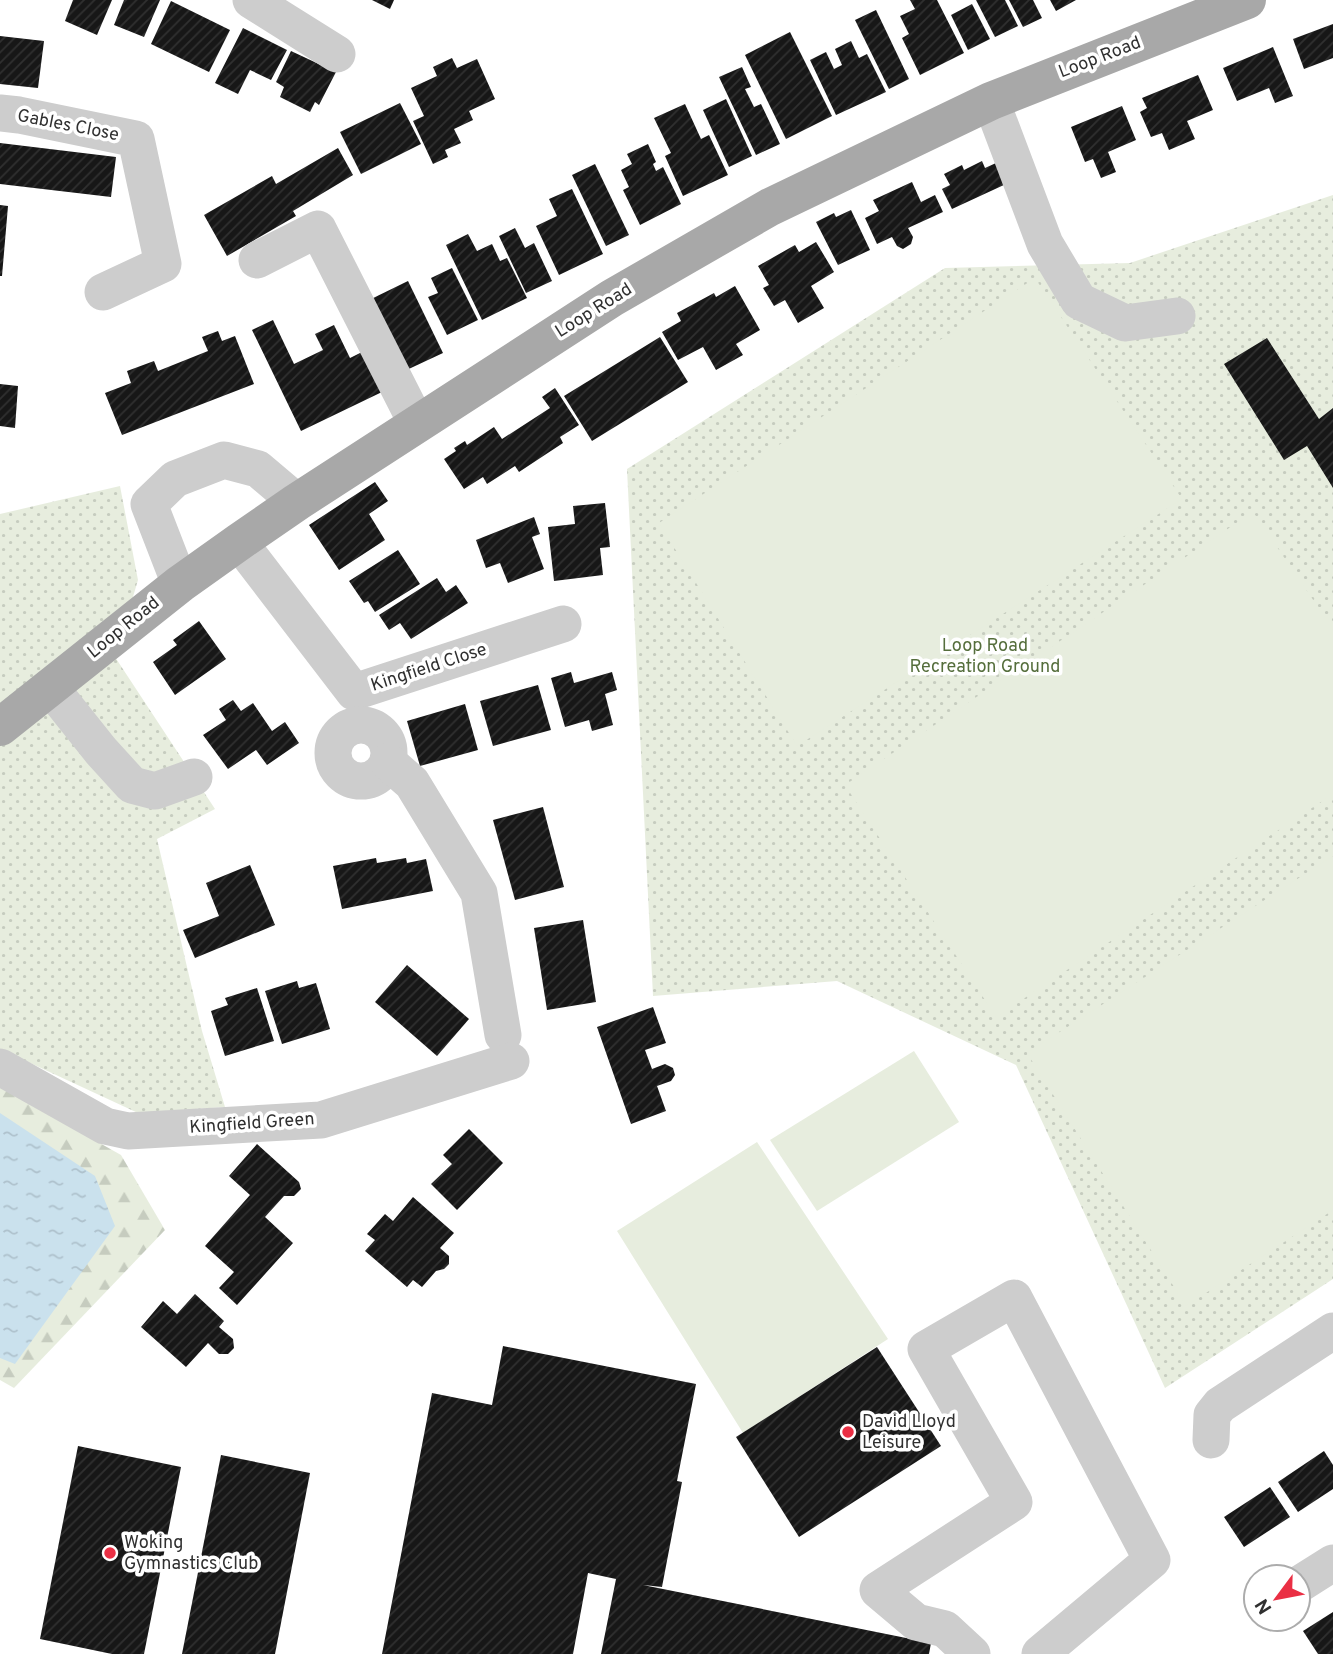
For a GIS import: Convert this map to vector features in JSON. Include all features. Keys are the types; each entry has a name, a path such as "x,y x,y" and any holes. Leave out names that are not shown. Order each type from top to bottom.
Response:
{"main road":[{"name":"Loop Road","path":"0,727 180,584 239,542 612,298 771,207 991,101 1247,0"}],"street":[{"path":"251,0 337,54"},
{"path":"991,101 1045,244 1079,301 1125,323 1177,316"},
{"name":"Gables Close","path":"0,113 136,139 163,264 103,292"},
{"path":"257,260 318,229 417,424"},
{"path":"180,584 149,504 175,479 224,460 258,470 297,502"},
{"name":"Kingfield Close","path":"239,542 358,708 385,738 389,747 388,762 382,772 366,781 356,782 340,773 332,755 337,737 358,708 563,624"},
{"path":"50,687 132,785 155,791 194,777"},
{"name":"Kingfield Green","path":"0,1067 105,1126 128,1132 321,1120 507,1048 479,893 412,783 388,762"},
{"path":"972,1654 945,1629 916,1622 878,1590 1014,1502 926,1349 1014,1298 1152,1560 1040,1654"},
{"path":"1211,1440 1212,1415 1220,1405 1333,1332"},
{"path":"1312,1576 1333,1563"}],"green space":[{"name":"Loop Road Recreation Ground","path":"1333,195 1333,1279 1165,1388 1016,1065 837,981 653,996 627,469 945,268 1130,263"},
{"path":"1035,278 1182,499 797,746 659,523"},
{"path":"120,486 138,580 115,657 215,809 157,839 202,1031 225,1107 138,1113 0,1049 0,514"},
{"path":"1253,512 1333,629 1333,794 996,1017 845,785"},
{"path":"1333,856 1333,1210 1186,1306 1027,1053"},
{"path":"914,1051 959,1122 817,1211 770,1140"},
{"path":"0,1087 121,1155 165,1230 14,1388 0,1380"},
{"path":"757,1142 888,1339 743,1433 617,1231"}],"water":[{"path":"0,1113 95,1176 115,1226 15,1364 0,1358"}],"building":[{"path":"73,0 112,0 97,35 65,21"},
{"path":"124,0 160,0 144,37 114,25"},
{"path":"372,0 394,0 390,9"},
{"path":"910,0 937,0 964,53 920,75 902,38 909,34 900,16 915,9"},
{"path":"976,0 1005,0 1018,26 995,37"},
{"path":"1009,0 1033,0 1042,18 1023,27"},
{"path":"1050,0 1076,0 1056,11"},
{"path":"171,1 230,30 209,72 151,44"},
{"path":"972,4 990,39 968,50 951,15"},
{"path":"876,10 909,79 889,89 855,20"},
{"path":"1333,24 1333,58 1304,69 1293,39"},
{"path":"243,28 287,50 271,80 250,70 238,94 215,83"},
{"path":"790,32 832,116 786,139 745,55"},
{"path":"0,36 44,41 38,88 0,84"},
{"path":"851,41 859,58 867,54 886,92 836,115 810,60 826,52 834,69 842,65 835,49"},
{"path":"1273,47 1293,96 1275,103 1269,88 1237,101 1223,68"},
{"path":"291,51 336,72 319,105 315,102 310,112 280,97 284,87 276,82"},
{"path":"452,58 457,68 477,59 495,99 469,111 473,120 454,129 461,143 445,150 448,157 433,164 413,121 424,116 411,88 437,76 433,67"},
{"path":"742,67 751,87 745,89 754,107 761,104 780,144 756,155 719,77"},
{"path":"1198,75 1213,110 1187,121 1195,139 1169,150 1162,133 1151,137 1140,112 1147,108 1142,98"},
{"path":"726,99 752,156 729,167 703,110"},
{"path":"400,103 421,144 361,174 340,132"},
{"path":"685,104 701,139 709,135 728,175 683,196 665,156 671,153 654,118"},
{"path":"1122,106 1136,140 1108,152 1116,172 1101,178 1093,159 1085,162 1071,127"},
{"path":"0,143 116,157 111,197 0,184"},
{"path":"648,144 656,162 653,164 656,171 663,167 681,204 640,225 623,190 629,187 621,170 632,164 627,154"},
{"path":"338,148 353,175 293,211 296,216 227,256 204,215 272,176 276,184"},
{"path":"982,161 985,168 996,163 1006,184 952,209 942,189 950,185 944,174 962,165 964,170"},
{"path":"595,164 629,235 606,246 572,175"},
{"path":"912,182 921,202 935,195 943,212 908,228 913,237 911,244 903,249 897,246 892,237 877,244 865,218 879,211 873,200"},
{"path":"572,189 603,254 559,275 536,226 557,216 549,199"},
{"path":"0,205 8,206 2,276 0,276"},
{"path":"851,210 870,250 838,265 816,222 834,213 836,217"},
{"path":"515,228 525,248 534,243 552,281 526,293 499,236"},
{"path":"468,234 477,251 492,244 500,261 507,258 527,298 482,320 446,245"},
{"path":"816,242 834,272 811,286 824,308 798,323 785,300 774,306 763,288 769,285 758,266 795,245 799,252"},
{"path":"452,268 478,320 447,335 428,297 438,293 431,278"},
{"path":"408,281 443,353 398,374 365,302"},
{"path":"735,286 760,330 736,344 743,355 716,370 703,347 678,360 662,332 681,321 677,313 714,293 716,297"},
{"path":"273,320 294,364 323,350 315,334 334,325 350,358 362,352 382,392 301,431 252,330"},
{"path":"218,331 222,341 235,336 254,384 122,435 105,393 131,383 127,371 154,361 158,371 208,351 202,337"},
{"path":"660,337 688,382 592,441 564,396"},
{"path":"1267,338 1319,419 1333,408 1333,488 1307,446 1284,460 1224,364"},
{"path":"0,384 18,386 15,428 0,426"},
{"path":"555,388 579,425 560,437 563,443 519,472 515,466 487,484 483,477 464,489 444,459 456,451 454,448 465,441 467,445 494,427 502,439 550,408 542,397"},
{"path":"375,482 388,501 369,514 385,540 339,570 309,525"},
{"path":"605,503 610,547 600,548 603,575 554,581 548,527 575,524 573,506"},
{"path":"534,517 540,534 532,537 544,569 508,583 500,563 486,568 476,540"},
{"path":"398,550 420,584 375,612 368,601 364,603 349,581"},
{"path":"437,578 446,592 456,585 468,603 411,639 400,623 389,630 379,615"},
{"path":"199,621 226,659 175,695 153,662 177,645 173,640"},
{"path":"571,672 574,683 612,672 617,690 605,694 613,725 592,731 589,720 565,727 551,678"},
{"path":"538,685 551,730 493,746 480,701"},
{"path":"233,700 241,711 253,703 272,731 285,722 299,743 267,765 256,750 228,769 203,735 226,720 219,709"},
{"path":"465,704 478,750 420,766 407,721"},
{"path":"543,807 564,887 515,900 493,820"},
{"path":"376,858 377,863 406,858 407,863 426,859 433,891 342,909 333,866"},
{"path":"250,865 275,925 195,958 183,930 219,916 206,883"},
{"path":"583,920 596,1002 547,1010 534,928"},
{"path":"407,965 469,1019 437,1056 375,1002"},
{"path":"297,981 299,988 316,983 330,1029 282,1044 265,991"},
{"path":"257,988 274,1041 225,1056 211,1011 228,1005 225,998"},
{"path":"653,1007 666,1043 645,1050 652,1069 665,1064 673,1068 675,1075 671,1081 657,1086 666,1111 631,1124 597,1027"},
{"path":"469,1129 503,1163 457,1210 431,1184 452,1164 443,1155"},
{"path":"257,1144 299,1182 301,1189 294,1196 284,1196 265,1217 293,1243 237,1305 219,1288 234,1272 205,1246 250,1195 229,1176"},
{"path":"413,1197 454,1233 440,1248 449,1256 449,1264 436,1271 422,1287 413,1280 407,1287 365,1251 375,1240 367,1234 385,1214 393,1221"},
{"path":"195,1294 224,1321 219,1327 233,1339 234,1348 228,1354 219,1354 208,1343 186,1367 141,1327 163,1301 177,1314"},
{"path":"503,1346 696,1384 677,1481 682,1482 662,1587 643,1585 931,1643 929,1654 601,1654 616,1579 588,1573 573,1654 382,1654 432,1393 492,1405"},
{"path":"877,1347 941,1446 799,1537 736,1437"},
{"name":"Woking Gymnastics Club","path":"78,1446 181,1467 144,1654 112,1654 40,1639"},
{"path":"1324,1451 1333,1465 1333,1489 1298,1512 1278,1482"},
{"path":"221,1455 310,1473 275,1654 182,1654"},
{"path":"1270,1487 1290,1517 1244,1547 1224,1517"},
{"path":"1333,1612 1333,1654 1318,1654 1304,1633 1312,1633 1312,1625"}],"place":[{"name":"David Lloyd Leisure","path":"848,1432"},
{"name":"Woking Gymnastics Club","path":"110,1553"}]}
